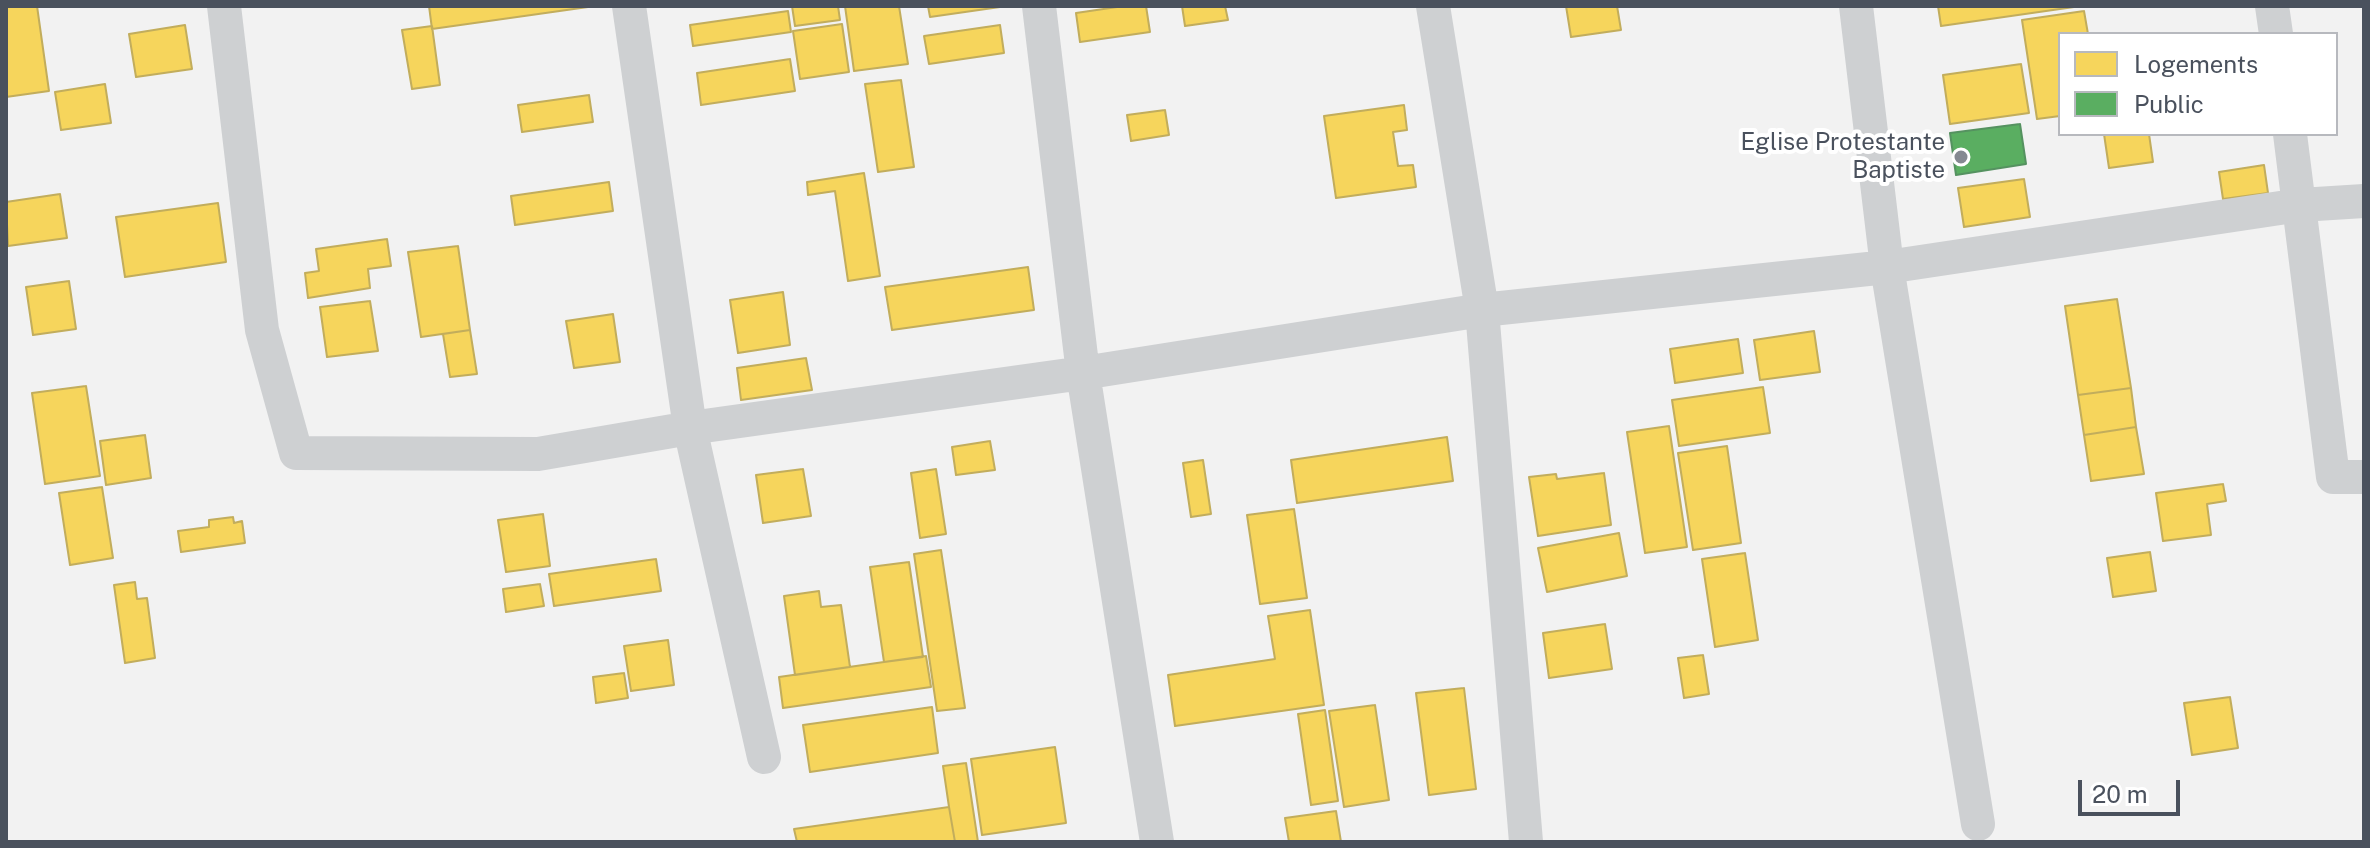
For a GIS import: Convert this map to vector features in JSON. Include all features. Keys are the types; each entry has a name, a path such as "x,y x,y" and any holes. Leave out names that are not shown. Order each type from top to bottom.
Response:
{"street":[{"path":"224,6 262,330 296,453 538,454 690,428 1083,373 1482,310 1887,267 2300,205 2364,201"},
{"path":"629,6 690,428 764,757"},
{"path":"1039,6 1083,373 1157,842"},
{"path":"1433,6 1482,310 1526,842"},
{"path":"1856,6 1887,267 1978,824"},
{"path":"2272,6 2276,32"},
{"path":"2290,136 2333,477 2364,477"}],"building: Logements":[{"path":"6,6 37,6 49,91 6,97"},
{"path":"429,6 587,6 588,7 432,29"},
{"path":"792,6 838,6 840,20 795,26"},
{"path":"845,6 899,6 908,64 854,71"},
{"path":"928,6 999,6 1000,7 930,17"},
{"path":"1146,6 1150,32 1080,42 1076,13"},
{"path":"1182,6 1225,6 1228,20 1185,26"},
{"path":"1566,6 1617,6 1621,30 1571,37"},
{"path":"1938,6 2081,6 1941,26"},
{"path":"788,11 791,32 693,46 690,25"},
{"path":"2084,11 2088,32 2058,32 2058,116 2037,119 2022,20"},
{"path":"842,24 849,72 800,79 793,31"},
{"path":"185,25 192,69 136,77 129,34"},
{"path":"1000,25 1004,53 929,64 924,36"},
{"path":"432,26 440,85 412,89 402,30"},
{"path":"790,59 795,91 701,105 697,73"},
{"path":"2021,64 2029,113 1950,124 1943,75"},
{"path":"901,80 914,167 878,172 865,84"},
{"path":"105,84 111,123 61,130 55,92"},
{"path":"589,95 593,122 522,132 518,105"},
{"path":"1404,105 1407,130 1393,132 1398,166 1413,165 1416,187 1336,198 1324,116"},
{"path":"1165,110 1169,135 1131,141 1127,115"},
{"path":"2104,136 2149,136 2153,162 2109,168"},
{"path":"2264,165 2268,193 2223,199 2219,172"},
{"path":"864,173 880,276 848,281 835,191 808,195 807,182"},
{"path":"2024,179 2030,217 1964,227 1958,188"},
{"path":"609,182 613,211 515,225 511,196"},
{"path":"60,194 67,238 8,246 6,202"},
{"path":"218,203 226,262 125,277 116,217"},
{"path":"387,239 391,266 368,269 370,288 308,298 305,273 319,271 316,249"},
{"path":"458,246 470,330 421,337 408,252"},
{"path":"1028,267 1034,310 892,330 885,287"},
{"path":"69,281 76,329 33,335 26,287"},
{"path":"783,292 790,345 738,353 730,300"},
{"path":"2117,299 2131,388 2078,395 2065,306"},
{"path":"370,301 378,351 327,357 320,307"},
{"path":"613,314 620,362 574,368 566,321"},
{"path":"470,330 477,374 450,377 443,334"},
{"path":"1814,331 1820,372 1760,380 1754,340"},
{"path":"1738,339 1743,373 1675,383 1670,349"},
{"path":"806,358 812,390 741,400 737,368"},
{"path":"86,386 100,476 45,484 32,393"},
{"path":"1763,387 1770,433 1679,446 1672,400"},
{"path":"2131,388 2136,427 2084,435 2078,395"},
{"path":"1669,426 1687,547 1645,553 1627,432"},
{"path":"2136,427 2144,474 2091,481 2084,435"},
{"path":"145,435 151,478 106,485 100,441"},
{"path":"1447,437 1453,481 1297,503 1291,460"},
{"path":"990,441 995,470 956,475 952,447"},
{"path":"1727,446 1741,543 1693,550 1678,453"},
{"path":"1203,460 1211,514 1191,517 1183,463"},
{"path":"803,469 811,516 763,523 756,475"},
{"path":"936,469 946,534 920,538 911,473"},
{"path":"1604,473 1611,525 1538,536 1529,477 1556,474 1557,479"},
{"path":"2223,484 2226,501 2207,504 2211,535 2163,541 2156,493"},
{"path":"102,487 113,558 70,565 59,493"},
{"path":"1294,509 1307,598 1260,604 1247,515"},
{"path":"543,514 550,566 506,572 498,520"},
{"path":"233,517 234,523 242,521 245,543 181,552 178,531 209,527 209,520"},
{"path":"1619,533 1627,576 1547,592 1538,548"},
{"path":"941,550 965,708 937,711 914,554"},
{"path":"2150,552 2156,591 2113,597 2107,558"},
{"path":"1745,553 1758,640 1715,647 1702,559"},
{"path":"656,559 661,591 554,606 549,574"},
{"path":"909,562 923,657 884,662 870,567"},
{"path":"135,582 137,599 147,598 155,658 125,663 114,585"},
{"path":"540,584 544,606 506,612 503,589"},
{"path":"819,591 821,607 841,605 850,667 795,675 784,596"},
{"path":"1310,610 1324,705 1175,726 1168,675 1275,659 1268,616"},
{"path":"1605,624 1612,669 1549,678 1543,633"},
{"path":"668,640 674,685 631,691 624,646"},
{"path":"1703,655 1709,694 1684,698 1678,658"},
{"path":"926,656 931,687 783,708 779,677"},
{"path":"624,673 628,698 596,703 593,677"},
{"path":"1464,688 1476,789 1429,795 1416,693"},
{"path":"2230,697 2238,748 2192,755 2184,703"},
{"path":"1375,705 1389,800 1344,807 1329,711"},
{"path":"932,707 938,753 810,772 803,725"},
{"path":"1325,710 1338,801 1311,805 1298,714"},
{"path":"1055,747 1066,823 982,835 971,759"},
{"path":"966,763 978,842 955,842 949,807 943,766"},
{"path":"949,807 955,842 797,842 794,829"},
{"path":"1336,811 1341,842 1289,842 1285,818"}],"building: Public":[{"path":"2020,124 2026,164 1956,175 1950,133"}],"place":[{"name":"Eglise Protestante Baptiste","path":"1961,157"}]}
